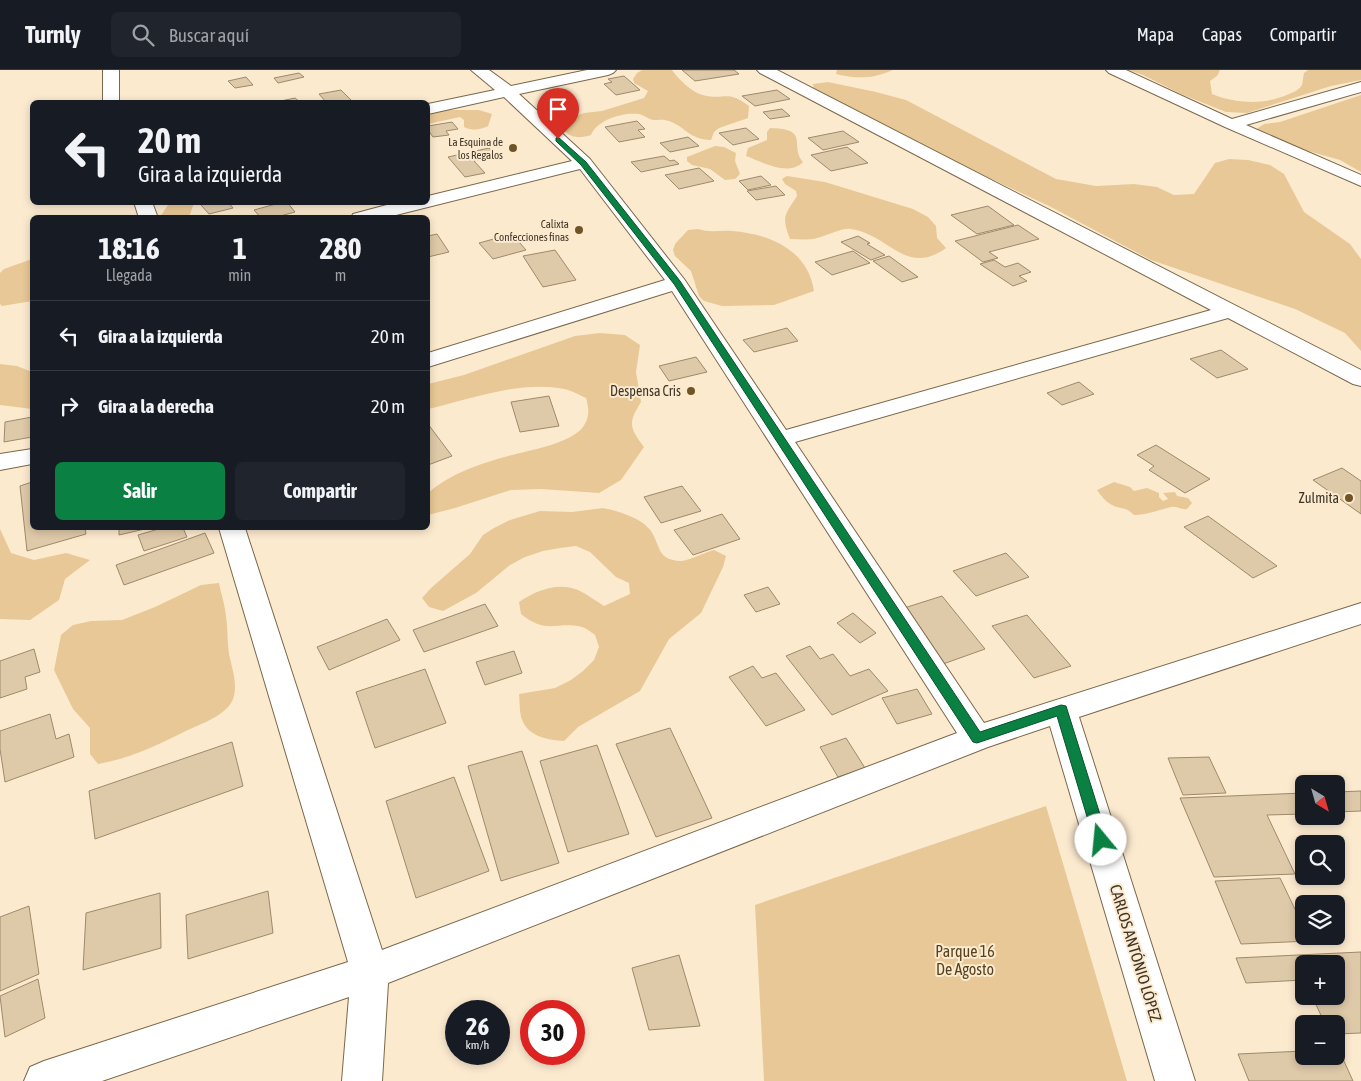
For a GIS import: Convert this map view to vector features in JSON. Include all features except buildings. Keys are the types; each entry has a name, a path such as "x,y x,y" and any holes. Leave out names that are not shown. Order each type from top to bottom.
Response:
{"street":[{"path":"111,70 111,100"},
{"path":"479,70 508,92 584,163 677,283 977,738"},
{"path":"430,109 608,70"},
{"path":"765,70 1361,379"},
{"path":"1114,70 1361,181"},
{"path":"1231,124 1361,86"},
{"path":"430,201 584,163"},
{"path":"372,215 410,205"},
{"path":"430,359 677,283"},
{"path":"780,439 1230,311"},
{"path":"0,462 30,457"},
{"path":"233,530 370,972 362,1081"},
{"path":"44,1081 370,972 977,738 1361,613"},
{"name":"CARLOS ANTÓNIO LÓPEZ","path":"1061,710 1175,1081"}],"green space":[{"path":"642,70 672,70 686,85 699,94 735,98 749,106 748,118 719,128 714,132 711,140 692,135 675,123 653,120 639,114 625,114 611,118 604,121 591,135 587,136 574,137 565,131 569,119 584,113 602,111 644,98 648,91 634,83 633,79"},
{"path":"837,70 893,70 872,77 851,77 836,74"},
{"path":"1128,70 1220,70 1217,76 1210,81 1212,94 1231,100 1250,102 1280,98 1295,92 1302,85 1304,73 1308,70 1361,70 1361,80 1331,86 1247,113 1226,112"},
{"path":"828,82 906,100 1056,179 1096,186 1134,184 1157,187 1174,195 1194,194 1215,163 1229,159 1248,160 1270,165 1284,174 1304,212 1350,244 1361,259 1361,351 1345,333 1295,309 1151,260 1051,207 826,101 814,91 813,84"},
{"path":"1361,95 1361,172 1340,160 1301,149 1255,130 1264,124 1280,122"},
{"path":"443,110 479,110 492,114 488,126 470,129 464,127 464,120 460,117 430,124 430,113"},
{"path":"770,128 783,129 795,135 799,156 803,162 797,166 783,168 775,167 746,156 748,148 767,140 767,132"},
{"path":"715,146 724,147 736,153 735,161 740,174 735,179 725,180 710,169 692,165 687,161 687,157"},
{"path":"787,176 825,182 913,209 928,217 936,226 937,238 946,248 932,256 920,258 909,256 898,252 865,233 851,229 813,239 790,239 785,220 797,196 796,191 785,184 782,179"},
{"path":"168,205 193,205 190,215 161,215"},
{"path":"698,229 746,233 773,240 795,255 804,265 814,291 774,305 722,306 704,301 699,296 691,271 675,256 673,250 675,244 688,230"},
{"path":"30,260 30,301 2,306 0,304 0,273 4,269"},
{"path":"600,333 625,335 640,345 636,372 641,402 632,420 632,425 635,434 644,447 621,480 599,493 541,489 511,490 430,514 430,491 437,486 457,474 478,465 560,442 570,437 583,427 587,420 588,406 586,398 572,391 547,387 530,387 496,392 430,408 430,384 464,375 575,336"},
{"path":"0,364 17,366 30,371 30,409 0,405"},
{"path":"1114,482 1130,487 1134,491 1147,488 1159,493 1159,497 1163,501 1168,499 1163,493 1175,492 1177,496 1188,498 1192,503 1187,509 1171,507 1134,515 1126,509 1110,504 1097,490"},
{"path":"603,508 622,513 642,522 651,531 661,552 673,560 684,561 714,550 726,556 723,567 701,613 669,639 640,691 578,727 564,741 546,739 530,731 523,722 520,712 519,694 555,688 571,680 594,660 599,647 595,635 584,628 565,625 545,626 530,620 521,614 519,602 548,588 564,587 580,591 604,606 630,594 629,583 616,577 590,552 576,546 543,551 525,557 510,565 476,593 443,611 429,607 422,598 470,554 483,535 510,520 540,511 572,512"},
{"path":"0,529 11,553 34,560 66,553 90,560 65,579 59,600 30,620 0,619"},
{"path":"219,583 227,626 228,649 235,680 233,700 229,706 213,718 150,748 130,756 98,764 90,754 90,728 73,709 54,670 61,635 73,625 91,621 122,620 201,585"},
{"name":"Parque 16 De Agosto","path":"1046,806 1127,1081 764,1081 755,905"}],"place":[{"name":"La Esquina de los Regalos","path":"513,148"},
{"name":"Calixta Confecciones finas","path":"579,230"},
{"name":"Despensa Cris","path":"691,391"},
{"name":"Zulmita","path":"1349,498"}],"route":[{"path":"558,139 584,163 677,283 977,738 1061,710 1101,840"}]}
